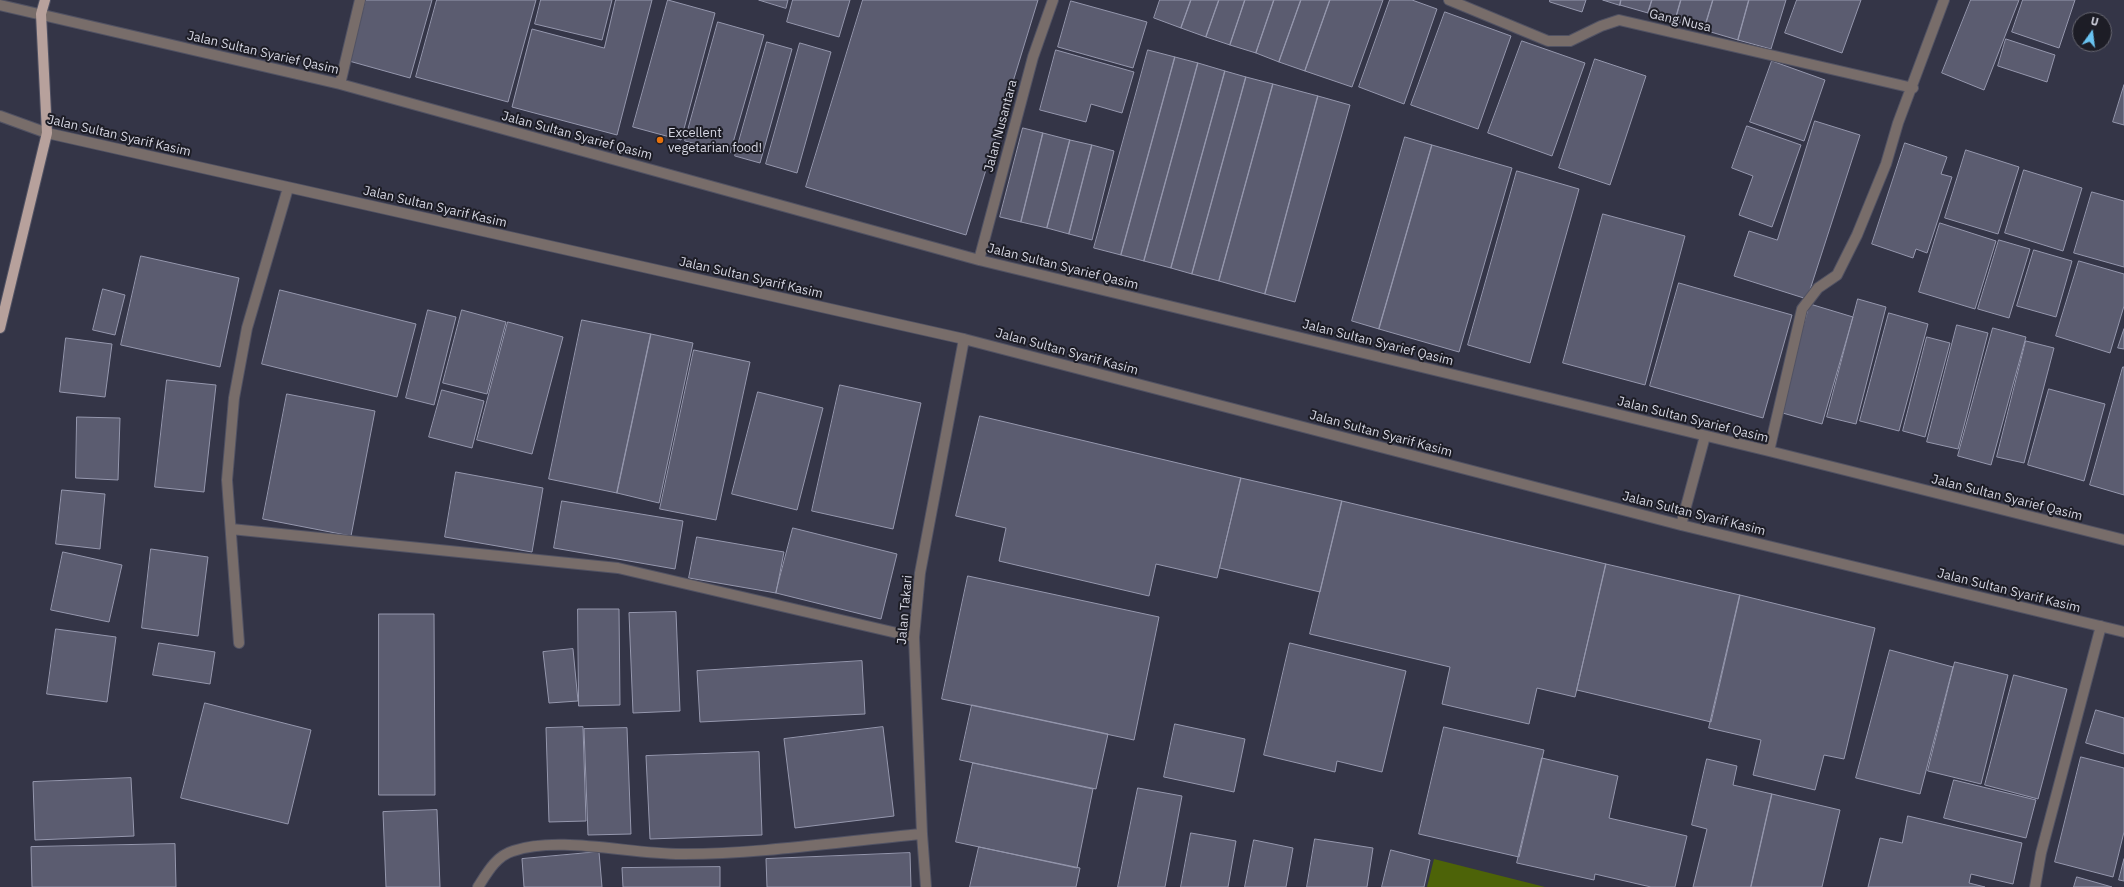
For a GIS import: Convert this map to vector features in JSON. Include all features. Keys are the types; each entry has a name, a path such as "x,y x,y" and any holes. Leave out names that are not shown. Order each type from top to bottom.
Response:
{"main road":[{"path":"0,328 47,134 41,14 44,0"}],"street":[{"path":"340,84 360,0"},
{"name":"Jalan Nusantara","path":"979,260 1033,57 1053,0"},
{"name":"Gang Nusa","path":"1449,0 1548,41 1570,41 1601,26 1618,20 1913,88"},
{"path":"1769,451 1802,309 1818,288 1837,275 1847,255 1886,164 1898,123 1913,88 1944,0"},
{"name":"Jalan Sultan Syarief Qasim","path":"0,4 340,84 979,260 1769,451 2124,540"},
{"name":"Jalan Sultan Syarif Kasim","path":"0,116 47,134 964,339 1681,525 2124,632"},
{"path":"239,643 227,480 234,398 247,328 288,188"},
{"name":"Jalan Takari","path":"926,887 922,834 914,637 920,573 964,339"},
{"path":"1681,525 1704,436"},
{"path":"231,529 618,568 914,637"},
{"path":"2035,887 2041,853 2102,626"},
{"path":"478,887 492,864 512,851 536,846 575,845 640,853 727,853 922,834"}],"green space":[{"path":"1434,859 1545,887 1427,887"}],"building":[{"path":"366,0 432,0 410,78 349,61"},
{"path":"437,0 536,0 508,102 416,77"},
{"path":"541,0 612,0 602,40 535,24"},
{"path":"616,0 652,0 617,135 512,107 532,29 604,48"},
{"path":"668,0 715,13 681,140 633,127"},
{"path":"759,0 788,0 786,8"},
{"path":"793,0 850,0 839,37 787,22"},
{"path":"863,0 1038,0 966,235 806,187"},
{"path":"1160,0 1191,0 1181,28 1154,18"},
{"path":"1191,0 1219,0 1206,37 1181,28"},
{"path":"1219,0 1245,0 1230,45 1206,37"},
{"path":"1245,0 1274,0 1256,53 1230,45"},
{"path":"1274,0 1301,0 1279,62 1256,53"},
{"path":"1301,0 1330,0 1305,71 1279,62"},
{"path":"1330,0 1383,0 1352,87 1305,71"},
{"path":"1390,0 1412,0 1437,9 1404,104 1359,87"},
{"path":"1550,0 1586,0 1582,12 1550,2"},
{"path":"1603,0 1621,0 1620,5"},
{"path":"1621,0 1652,0 1648,13 1620,5"},
{"path":"1652,0 1681,0 1675,21 1648,13"},
{"path":"1681,0 1713,0 1704,30 1675,21"},
{"path":"1713,0 1749,0 1738,40 1704,30"},
{"path":"1749,0 1786,0 1771,49 1738,40"},
{"path":"1797,0 1861,0 1842,53 1785,33"},
{"path":"1971,0 2019,0 1984,90 1942,73"},
{"path":"2023,0 2075,0 2059,48 2012,32"},
{"path":"1071,1 1147,22 1133,68 1058,47"},
{"path":"1445,12 1511,36 1478,129 1411,105"},
{"path":"718,22 764,35 730,153 685,141"},
{"path":"2006,39 2055,55 2047,82 1998,66"},
{"path":"1522,41 1585,63 1552,156 1488,133"},
{"path":"767,42 792,49 760,163 735,156"},
{"path":"800,43 831,52 797,173 766,164"},
{"path":"1056,50 1134,72 1122,113 1091,104 1086,122 1040,110"},
{"path":"1148,50 1175,57 1121,255 1094,248"},
{"path":"1175,57 1198,63 1144,261 1121,255"},
{"path":"1595,59 1646,76 1610,185 1559,168"},
{"path":"1772,61 1825,80 1804,141 1750,122"},
{"path":"1198,63 1225,71 1171,268 1144,261"},
{"path":"1225,71 1246,77 1192,274 1171,268"},
{"path":"1246,77 1273,84 1219,281 1192,274"},
{"path":"1273,84 1318,96 1265,294 1219,281"},
{"path":"2124,85 2124,125 2113,122"},
{"path":"1318,96 1350,105 1295,302 1265,294"},
{"path":"1815,121 1860,135 1807,299 1734,276 1749,231 1777,240"},
{"path":"1747,126 1801,145 1772,227 1739,215 1753,176 1732,168"},
{"path":"1023,128 1043,133 1021,222 1000,217"},
{"path":"1043,133 1070,140 1047,228 1021,222"},
{"path":"1405,137 1432,145 1379,329 1352,321"},
{"path":"1070,140 1092,145 1069,234 1047,228"},
{"path":"1905,143 1947,157 1941,174 1952,177 1927,253 1916,249 1913,258 1872,244"},
{"path":"1092,145 1114,151 1092,240 1069,234"},
{"path":"1432,145 1512,168 1459,352 1379,329"},
{"path":"1966,150 2019,167 1998,234 1945,218"},
{"path":"2024,170 2082,188 2063,251 2005,233"},
{"path":"1517,171 1579,189 1530,363 1468,345"},
{"path":"2092,192 2124,201 2124,267 2074,253"},
{"path":"1603,214 1685,236 1645,385 1563,363"},
{"path":"1940,223 1996,241 1975,309 1919,292"},
{"path":"1999,240 2030,249 2009,318 1978,309"},
{"path":"2034,250 2072,261 2056,317 2017,306"},
{"path":"141,256 239,278 220,367 121,345"},
{"path":"2079,261 2124,274 2124,306 2110,353 2056,336"},
{"path":"1679,283 1792,315 1763,418 1650,386"},
{"path":"103,289 125,295 115,335 93,330"},
{"path":"280,290 416,324 397,397 262,364"},
{"path":"1858,299 1886,307 1856,424 1827,417"},
{"path":"1810,304 1853,317 1822,424 1779,412"},
{"path":"428,310 456,317 434,405 406,398"},
{"path":"462,310 506,322 487,394 443,383"},
{"path":"1889,313 1928,324 1899,431 1860,421"},
{"path":"582,320 651,334 617,493 549,479"},
{"path":"508,322 563,337 532,454 477,440"},
{"path":"1957,325 1988,333 1958,449 1927,442"},
{"path":"1993,328 2026,337 1991,465 1958,456"},
{"path":"2124,329 2124,349 2118,348"},
{"path":"651,334 693,343 659,503 617,493"},
{"path":"1927,337 1950,343 1925,437 1903,431"},
{"path":"66,338 112,344 105,397 60,392"},
{"path":"2026,341 2054,348 2024,463 1997,457"},
{"path":"694,350 750,362 716,520 660,509"},
{"path":"2124,367 2124,495 2090,485"},
{"path":"167,380 216,385 204,492 155,487"},
{"path":"840,385 921,403 893,529 812,511"},
{"path":"2049,389 2105,404 2084,481 2028,465"},
{"path":"442,390 484,401 472,448 429,437"},
{"path":"758,392 823,408 797,510 732,494"},
{"path":"287,394 375,411 351,536 263,519"},
{"path":"980,416 1241,478 1217,578 1156,564 1149,596 999,561 1006,528 956,516"},
{"path":"77,417 120,418 118,480 76,478"},
{"path":"456,472 543,488 532,552 445,537"},
{"path":"1241,478 1342,501 1320,592 1220,568"},
{"path":"62,490 105,494 100,549 56,544"},
{"path":"562,501 683,521 675,569 554,548"},
{"path":"1342,501 1606,564 1575,697 1537,688 1529,724 1442,704 1450,667 1310,634"},
{"path":"793,528 897,554 881,619 776,593"},
{"path":"697,537 784,552 776,593 689,578"},
{"path":"151,549 208,557 198,636 142,628"},
{"path":"63,552 122,565 109,622 51,610"},
{"path":"1606,564 1740,595 1711,722 1577,690"},
{"path":"968,576 1159,617 1134,740 942,699"},
{"path":"1740,595 1875,628 1844,759 1824,755 1815,790 1753,775 1761,740 1709,728"},
{"path":"578,609 619,609 620,705 579,706"},
{"path":"676,612 680,711 633,713 629,613"},
{"path":"379,614 434,614 435,795 379,795"},
{"path":"56,629 116,637 107,702 47,694"},
{"path":"159,643 215,652 210,684 153,675"},
{"path":"1290,643 1406,671 1382,772 1337,761 1335,772 1264,755"},
{"path":"573,649 578,701 549,703 543,652"},
{"path":"1890,650 1953,667 1920,794 1856,778"},
{"path":"862,661 865,714 700,722 697,671"},
{"path":"1955,662 2008,675 1981,784 1928,771"},
{"path":"2014,675 2067,689 2038,799 1985,785"},
{"path":"205,703 311,730 288,824 181,798"},
{"path":"972,705 1108,734 1096,789 960,760"},
{"path":"2096,710 2124,718 2124,754 2086,743"},
{"path":"1175,724 1245,739 1234,792 1164,777"},
{"path":"583,727 586,821 549,822 546,728"},
{"path":"883,727 894,816 795,828 784,739"},
{"path":"1444,727 1544,750 1519,857 1419,834"},
{"path":"627,728 631,834 588,835 584,729"},
{"path":"759,752 762,835 650,839 646,756"},
{"path":"2081,757 2124,768 2124,832 2113,877 2055,862"},
{"path":"1542,758 1618,776 1609,818 1687,836 1675,887 1651,887 1595,874 1594,880 1517,863"},
{"path":"1707,759 1737,766 1733,785 1772,794 1751,887 1693,887 1707,829 1692,825"},
{"path":"973,763 1093,789 1077,868 956,842"},
{"path":"131,778 134,836 35,840 33,782"},
{"path":"1954,780 2036,800 2026,838 1944,818"},
{"path":"1138,788 1182,796 1165,887 1118,887"},
{"path":"1772,794 1840,810 1822,887 1751,887"},
{"path":"437,810 440,887 386,887 383,812"},
{"path":"1908,816 2022,843 2013,884 1971,874 1969,883 1985,887 1868,887 1880,838 1902,843"},
{"path":"1191,833 1236,841 1228,887 1181,887"},
{"path":"1315,839 1373,848 1367,887 1307,887"},
{"path":"1254,840 1293,848 1286,887 1245,887"},
{"path":"175,844 176,887 32,887 31,847"},
{"path":"979,847 1080,868 1076,887 970,887"},
{"path":"1391,850 1430,860 1424,887 1382,887"},
{"path":"599,852 602,887 524,887 522,859"},
{"path":"910,853 911,887 767,887 766,859"},
{"path":"2124,859 2124,881 2119,880"},
{"path":"720,867 720,887 623,887 622,868"},
{"path":"2077,877 2112,887 2074,887"}],"place":[{"name":"Excellent vegetarian food!","path":"660,140"}]}
